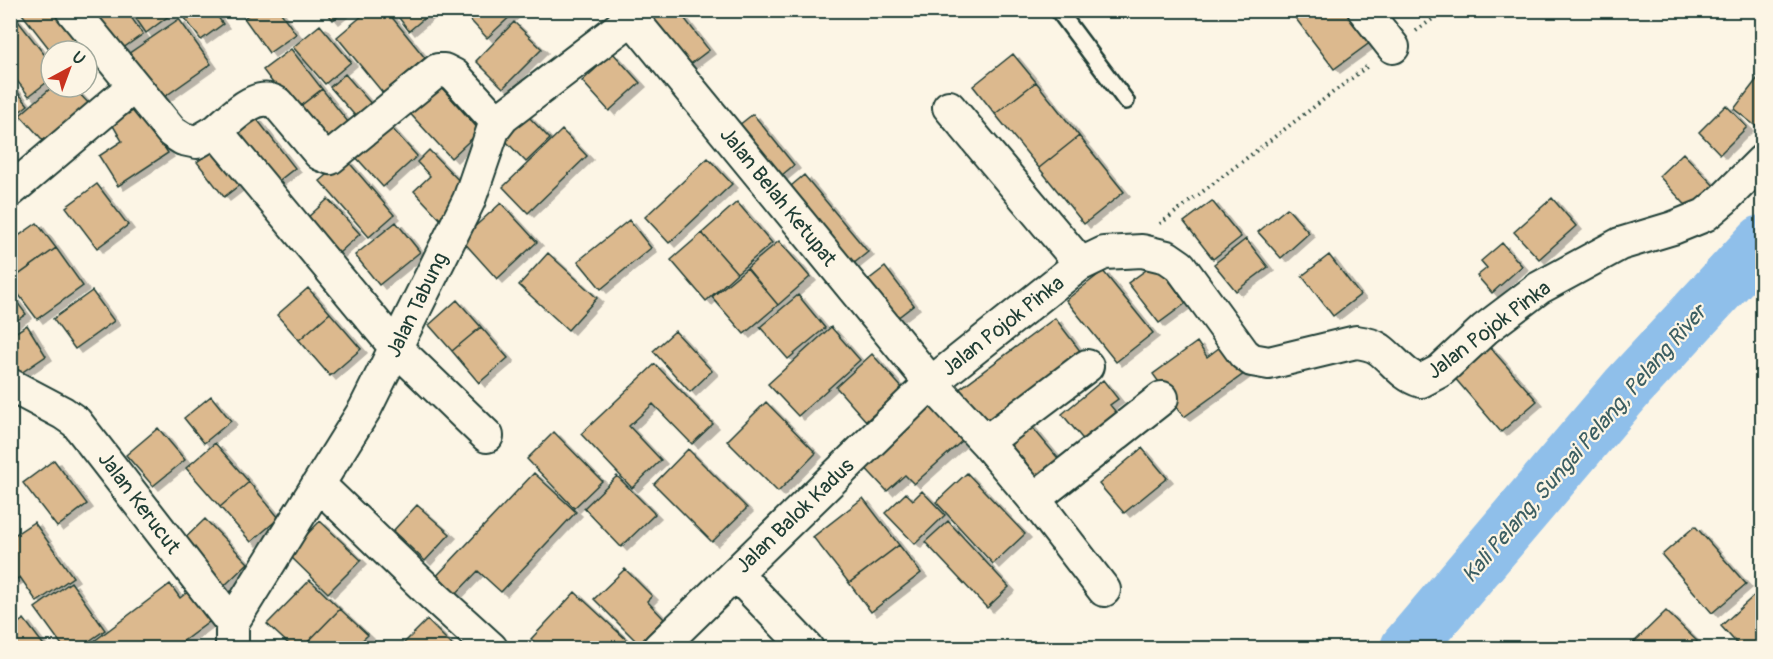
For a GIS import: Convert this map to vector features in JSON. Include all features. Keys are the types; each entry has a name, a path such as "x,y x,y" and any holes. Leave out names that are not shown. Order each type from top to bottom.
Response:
{"street":[{"path":"72,10 172,132 183,139 197,142 216,131 257,100 271,99 277,103 320,154 330,158 438,70 454,75 498,123"},
{"path":"1364,10 1393,47"},
{"name":"Jalan Tabung","path":"232,636 365,409 469,200 493,130 503,117 628,15"},
{"name":"Jalan Belah Ketupat","path":"628,15 931,383 986,442 1034,499 1104,590"},
{"path":"10,191 134,86"},
{"path":"948,107 1074,256 1079,265"},
{"path":"216,131 396,348 487,436"},
{"name":"Jalan Pojok Pinka","path":"931,383 1079,265 1104,254 1123,251 1142,251 1167,257 1180,266 1244,354 1252,360 1269,363 1356,342 1379,349 1412,378 1421,381 1440,371 1485,329 1539,288 1620,244 1673,228 1705,215 1762,161"},
{"path":"986,442 1087,366"},
{"name":"Jalan Balok Kadus","path":"659,648 931,383"},
{"name":"Jalan Kerucut","path":"10,385 76,422 232,636"},
{"path":"1034,499 1162,398"},
{"path":"319,485 491,648"},
{"path":"736,574 807,648"}],"lane":[{"path":"1058,10 1126,101"}],"path":[{"path":"1123,251 1445,10"}],"building":[{"path":"19,10 55,10 78,39 42,39"},
{"path":"86,10 126,10 143,34 116,53"},
{"path":"130,10 166,10 170,15 146,33"},
{"path":"179,10 213,10 223,24 201,40"},
{"path":"255,10 279,10 296,34 269,53 244,18"},
{"path":"325,10 346,10 333,20"},
{"path":"369,10 386,10 425,58 383,93 337,37"},
{"path":"393,10 434,10 409,31"},
{"path":"461,10 517,10 487,38"},
{"path":"653,10 678,10 709,50 680,72 640,21"},
{"path":"1360,10 1379,36 1334,69 1290,11"},
{"path":"10,11 39,48 39,88 29,96 10,72"},
{"path":"179,19 211,64 160,100 128,54"},
{"path":"514,22 542,49 503,88 476,61"},
{"path":"320,25 351,62 325,84 293,47"},
{"path":"291,49 322,89 294,111 263,70"},
{"path":"613,53 640,83 609,111 582,81"},
{"path":"1013,54 1036,82 995,114 973,86"},
{"path":"345,74 373,106 358,119 330,87"},
{"path":"1762,75 1762,131 1734,109"},
{"path":"435,80 480,131 451,158 404,107"},
{"path":"1036,82 1079,136 1039,168 995,114"},
{"path":"10,83 28,105 10,119"},
{"path":"322,89 352,127 324,149 294,111"},
{"path":"39,98 84,99 94,109 50,148 20,115"},
{"path":"1726,105 1747,127 1720,154 1699,132"},
{"path":"139,107 168,153 118,186 99,156 122,141 112,124"},
{"path":"526,114 550,139 526,162 502,137"},
{"path":"753,114 794,165 770,185 729,133"},
{"path":"256,118 295,168 267,190 228,140"},
{"path":"388,124 417,156 383,187 354,155"},
{"path":"562,130 587,156 528,213 503,187"},
{"path":"1079,136 1124,192 1084,224 1039,168"},
{"path":"215,149 242,183 224,197 197,162"},
{"path":"429,150 470,192 441,220 414,191 430,176 417,162"},
{"path":"1683,153 1716,188 1692,212 1659,176"},
{"path":"708,158 732,184 669,243 645,217"},
{"path":"346,159 394,215 369,237 320,181"},
{"path":"804,175 868,252 843,272 779,196"},
{"path":"97,184 128,225 97,248 66,207"},
{"path":"1552,198 1576,226 1539,259 1514,232"},
{"path":"328,199 360,234 339,253 307,218"},
{"path":"1212,201 1241,237 1213,259 1184,222"},
{"path":"737,202 772,243 737,273 702,233"},
{"path":"501,203 537,242 497,279 461,239"},
{"path":"1287,208 1309,233 1281,258 1258,232"},
{"path":"629,220 651,248 601,289 578,261"},
{"path":"396,222 420,252 379,285 355,255"},
{"path":"37,223 56,248 10,281 10,242"},
{"path":"702,233 737,273 706,301 671,260"},
{"path":"1246,239 1268,267 1236,291 1214,264"},
{"path":"779,241 810,277 778,305 747,268"},
{"path":"1502,243 1522,266 1492,293 1477,276 1487,268 1481,261"},
{"path":"56,248 83,286 37,319 10,281"},
{"path":"548,253 597,298 568,330 519,285"},
{"path":"1329,255 1360,295 1333,316 1302,276"},
{"path":"1156,263 1186,303 1159,323 1128,283"},
{"path":"885,267 914,305 888,325 859,287"},
{"path":"747,268 778,305 744,334 712,297"},
{"path":"1103,271 1153,333 1116,362 1066,300"},
{"path":"308,288 330,313 299,340 277,315"},
{"path":"92,291 114,321 75,349 53,319"},
{"path":"10,293 26,314 10,325"},
{"path":"798,295 825,328 788,359 760,327"},
{"path":"457,300 481,327 452,351 429,325"},
{"path":"330,313 361,349 330,376 299,340"},
{"path":"1055,318 1084,356 983,435 950,396"},
{"path":"27,325 46,356 18,375 10,363 10,336"},
{"path":"481,327 508,358 479,383 452,351"},
{"path":"831,327 860,360 798,416 768,384"},
{"path":"675,331 712,371 690,392 653,351"},
{"path":"1197,342 1207,357 1224,344 1245,373 1184,417 1153,374"},
{"path":"1488,345 1537,401 1501,432 1453,376"},
{"path":"872,354 903,389 866,421 836,387"},
{"path":"655,364 713,424 692,444 653,404 629,426 661,460 632,488 581,434"},
{"path":"1103,380 1118,399 1110,405 1124,422 1091,449 1062,414"},
{"path":"211,396 231,421 204,443 184,418"},
{"path":"927,400 963,440 914,484 905,475 887,491 859,461"},
{"path":"766,402 816,453 778,492 727,441"},
{"path":"1027,421 1062,463 1036,484 1001,442"},
{"path":"158,428 185,460 153,486 126,455"},
{"path":"554,432 602,481 574,508 527,459"},
{"path":"215,443 249,482 220,507 186,468"},
{"path":"1142,448 1167,478 1124,513 1099,484"},
{"path":"688,449 747,508 712,542 654,484"},
{"path":"54,460 87,504 57,527 23,483"},
{"path":"534,473 576,512 501,592 478,571 449,601 430,583"},
{"path":"967,473 1025,534 993,564 936,502"},
{"path":"617,476 655,514 621,547 584,508"},
{"path":"249,482 279,518 251,542 220,507"},
{"path":"922,491 945,515 915,544 885,513 906,493 913,500"},
{"path":"863,498 899,545 849,583 813,537"},
{"path":"417,505 450,534 425,561 393,531"},
{"path":"205,519 248,563 220,590 177,546"},
{"path":"320,521 361,560 328,593 288,554"},
{"path":"948,521 1009,587 987,608 925,542"},
{"path":"34,522 73,577 37,602 20,577 10,583 10,538"},
{"path":"1695,526 1746,584 1712,613 1662,555"},
{"path":"899,545 921,573 871,612 849,583"},
{"path":"625,569 652,596 647,601 664,619 639,644 594,599"},
{"path":"310,580 340,609 302,648 293,648 267,624"},
{"path":"71,582 105,630 79,648 64,648 35,608"},
{"path":"170,584 180,598 195,586 217,616 174,648 85,648"},
{"path":"1759,591 1762,595 1762,648 1741,648 1721,626"},
{"path":"575,592 631,644 626,648 541,648 531,639"},
{"path":"340,609 368,635 354,648 302,648"},
{"path":"1666,611 1697,641 1690,648 1628,648"},
{"path":"24,619 46,648 10,648 10,629"},
{"path":"427,620 455,648 399,648"}],"waterway":[{"name":"Kali Pelang, Sungai Pelang, Pelang River","path":"1407,648 1628,387 1762,242"}]}
